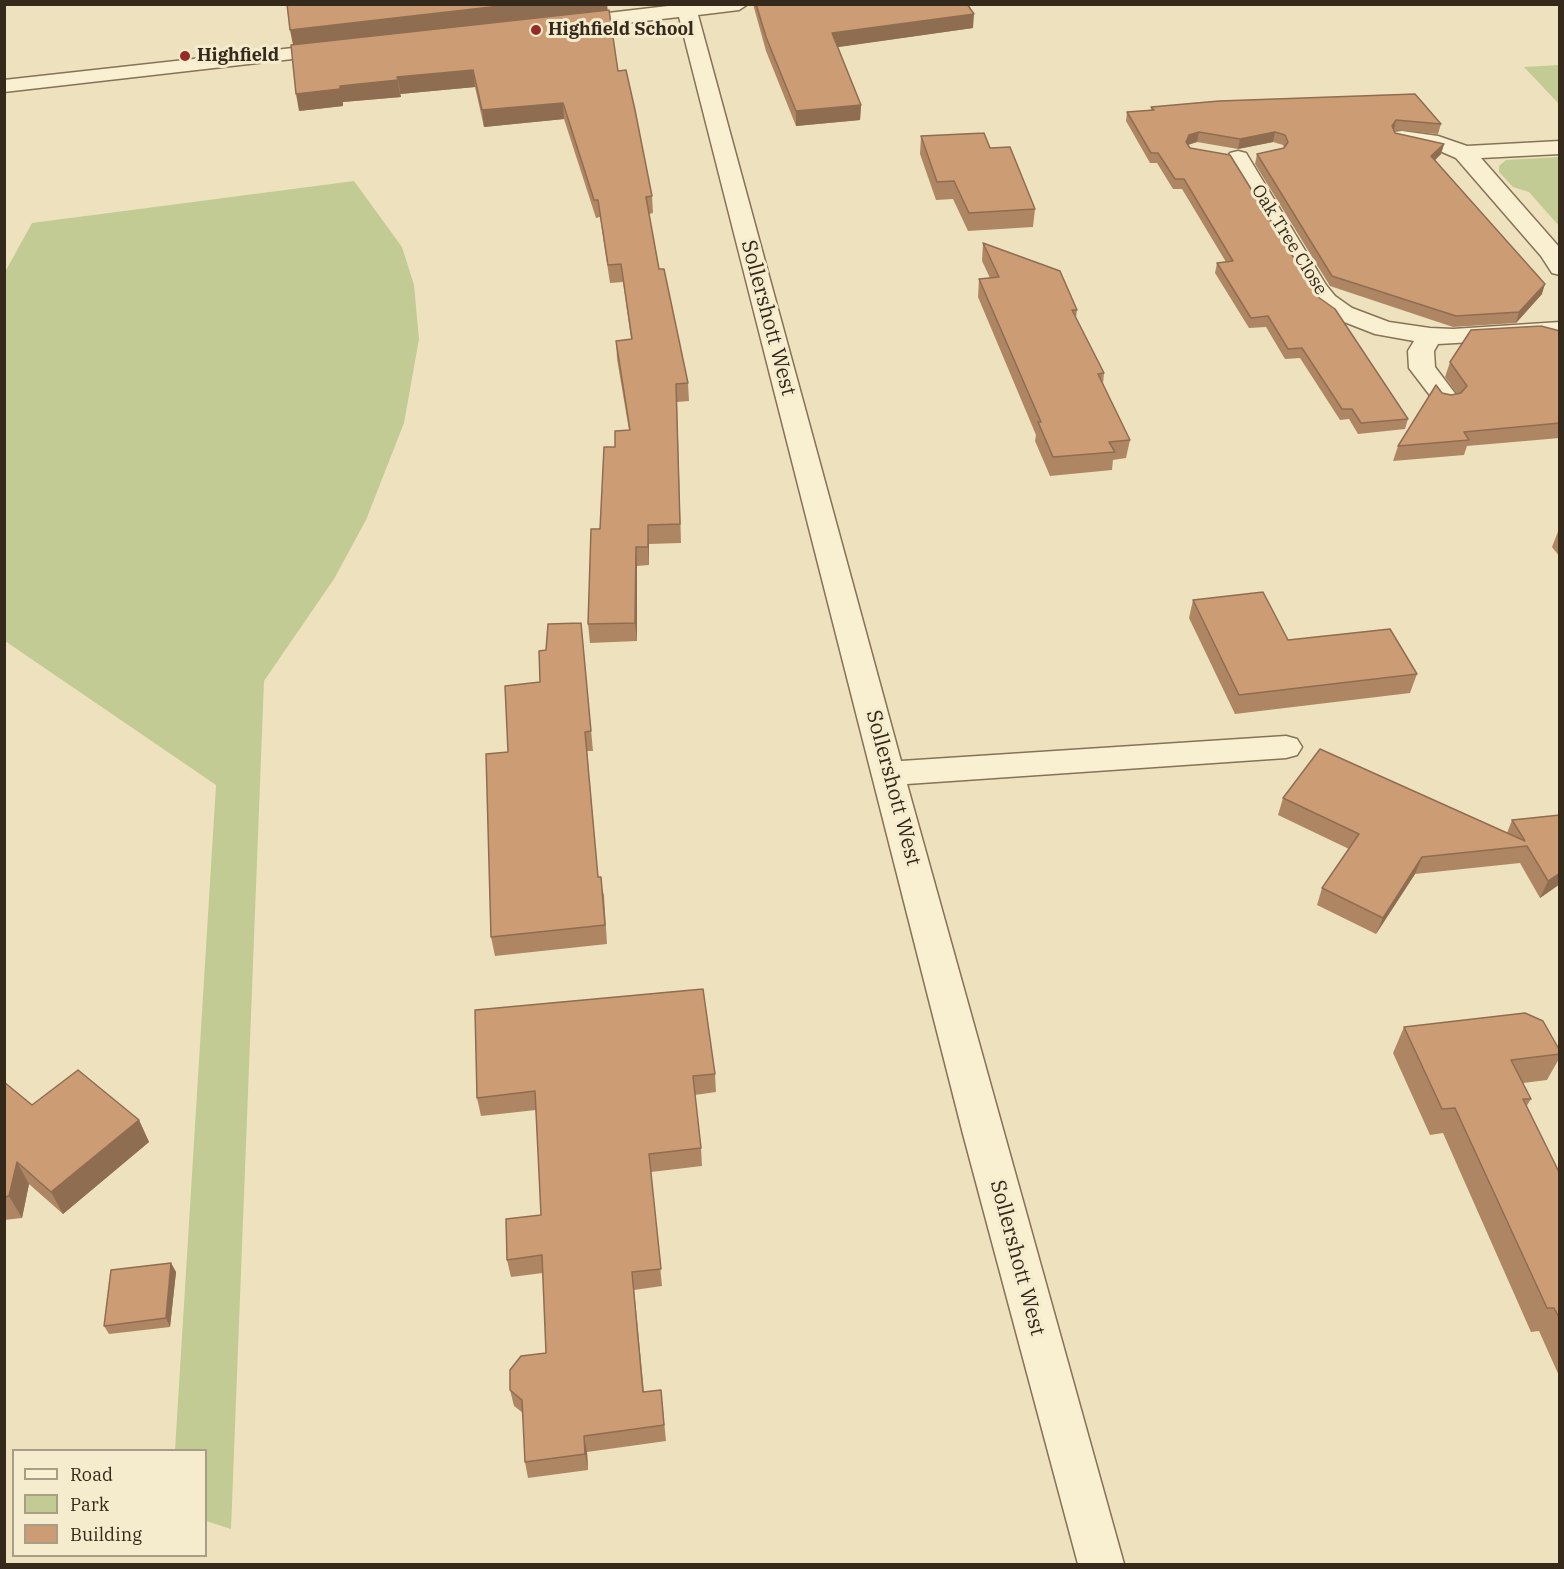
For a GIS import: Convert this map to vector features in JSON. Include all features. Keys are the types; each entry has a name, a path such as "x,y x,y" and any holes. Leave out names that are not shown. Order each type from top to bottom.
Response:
{"street":[{"path":"546,26 739,4"},
{"name":"Sollershott West","path":"687,11 983,1134 1101,1564"},
{"path":"4,86 358,46"},
{"path":"1402,137 1438,142 1464,153 1551,254 1560,268"},
{"path":"1464,153 1560,147"},
{"name":"Oak Tree Close","path":"1239,155 1316,288 1326,301 1362,322 1384,329 1453,338 1560,328"},
{"path":"1430,336 1422,351 1422,368 1448,400"},
{"path":"889,774 1286,747"}],"green space":[{"path":"1560,65 1559,104 1524,67"},
{"path":"1560,157 1559,226 1529,192 1513,187 1499,172 1499,166 1506,160"},
{"path":"354,181 402,247 414,285 419,339 404,423 366,520 334,579 264,681 231,1529 207,1521 207,1449 175,1449 216,785 5,641 5,272 32,223"}],"building":[{"path":"287,4 517,4 290,30"},
{"path":"756,4 967,4 974,14 832,33 861,105 796,111 766,37"},
{"path":"609,10 618,71 626,70 652,196 646,197 659,269 664,269 688,383 676,384 680,524 648,525 648,547 636,547 635,623 588,624 591,529 600,529 604,447 615,447 615,431 630,430 616,341 632,339 621,264 608,265 598,200 594,200 563,103 482,110 473,70 397,77 398,80 340,86 340,89 296,94 291,45"},
{"path":"1415,94 1441,124 1396,120 1392,126 1395,133 1444,144 1431,156 1545,284 1519,312 1456,316 1332,276 1257,154 1284,148 1288,142 1285,135 1275,132 1240,139 1199,132 1189,135 1186,142 1190,148 1230,155 1318,297 1335,309 1408,419 1361,423 1352,409 1342,409 1302,348 1288,349 1268,316 1251,318 1217,263 1233,261 1184,179 1175,179 1158,153 1151,153 1127,112 1154,110 1151,107 1219,101"},
{"path":"984,133 990,148 1010,147 1035,209 969,213 954,181 937,182 921,136"},
{"path":"983,243 1060,271 1077,310 1072,310 1104,373 1098,374 1130,440 1109,442 1115,452 1053,457 1038,422 1041,422 979,279 999,277"},
{"path":"1541,326 1560,331 1560,423 1464,432 1469,440 1398,446 1436,385 1442,393 1451,395 1461,393 1467,386 1450,362 1471,330"},
{"path":"1263,592 1288,640 1390,629 1417,674 1239,695 1193,600"},
{"path":"581,623 591,731 585,732 598,877 601,877 605,925 491,937 486,754 508,752 505,686 540,682 539,651 546,650 548,624"},
{"path":"1320,749 1525,841 1512,820 1560,815 1560,873 1548,881 1527,846 1422,857 1383,918 1322,888 1359,834 1283,798"},
{"path":"703,989 715,1074 693,1076 701,1148 649,1154 661,1269 632,1272 643,1392 661,1390 664,1425 584,1436 585,1454 525,1462 522,1400 510,1390 510,1370 521,1356 546,1353 542,1255 507,1260 506,1219 541,1215 535,1091 477,1098 475,1010"},
{"path":"1525,1013 1543,1021 1560,1051 1560,1054 1511,1060 1531,1099 1523,1099 1560,1174 1560,1319 1554,1308 1547,1308 1455,1108 1442,1109 1404,1027"},
{"path":"78,1070 139,1120 51,1192 17,1162 9,1196 4,1197 4,1082 32,1105"},
{"path":"171,1263 166,1318 104,1326 111,1270"}],"place":[{"name":"Highfield School","path":"536,30"},
{"name":"Highfield","path":"185,56"}]}
